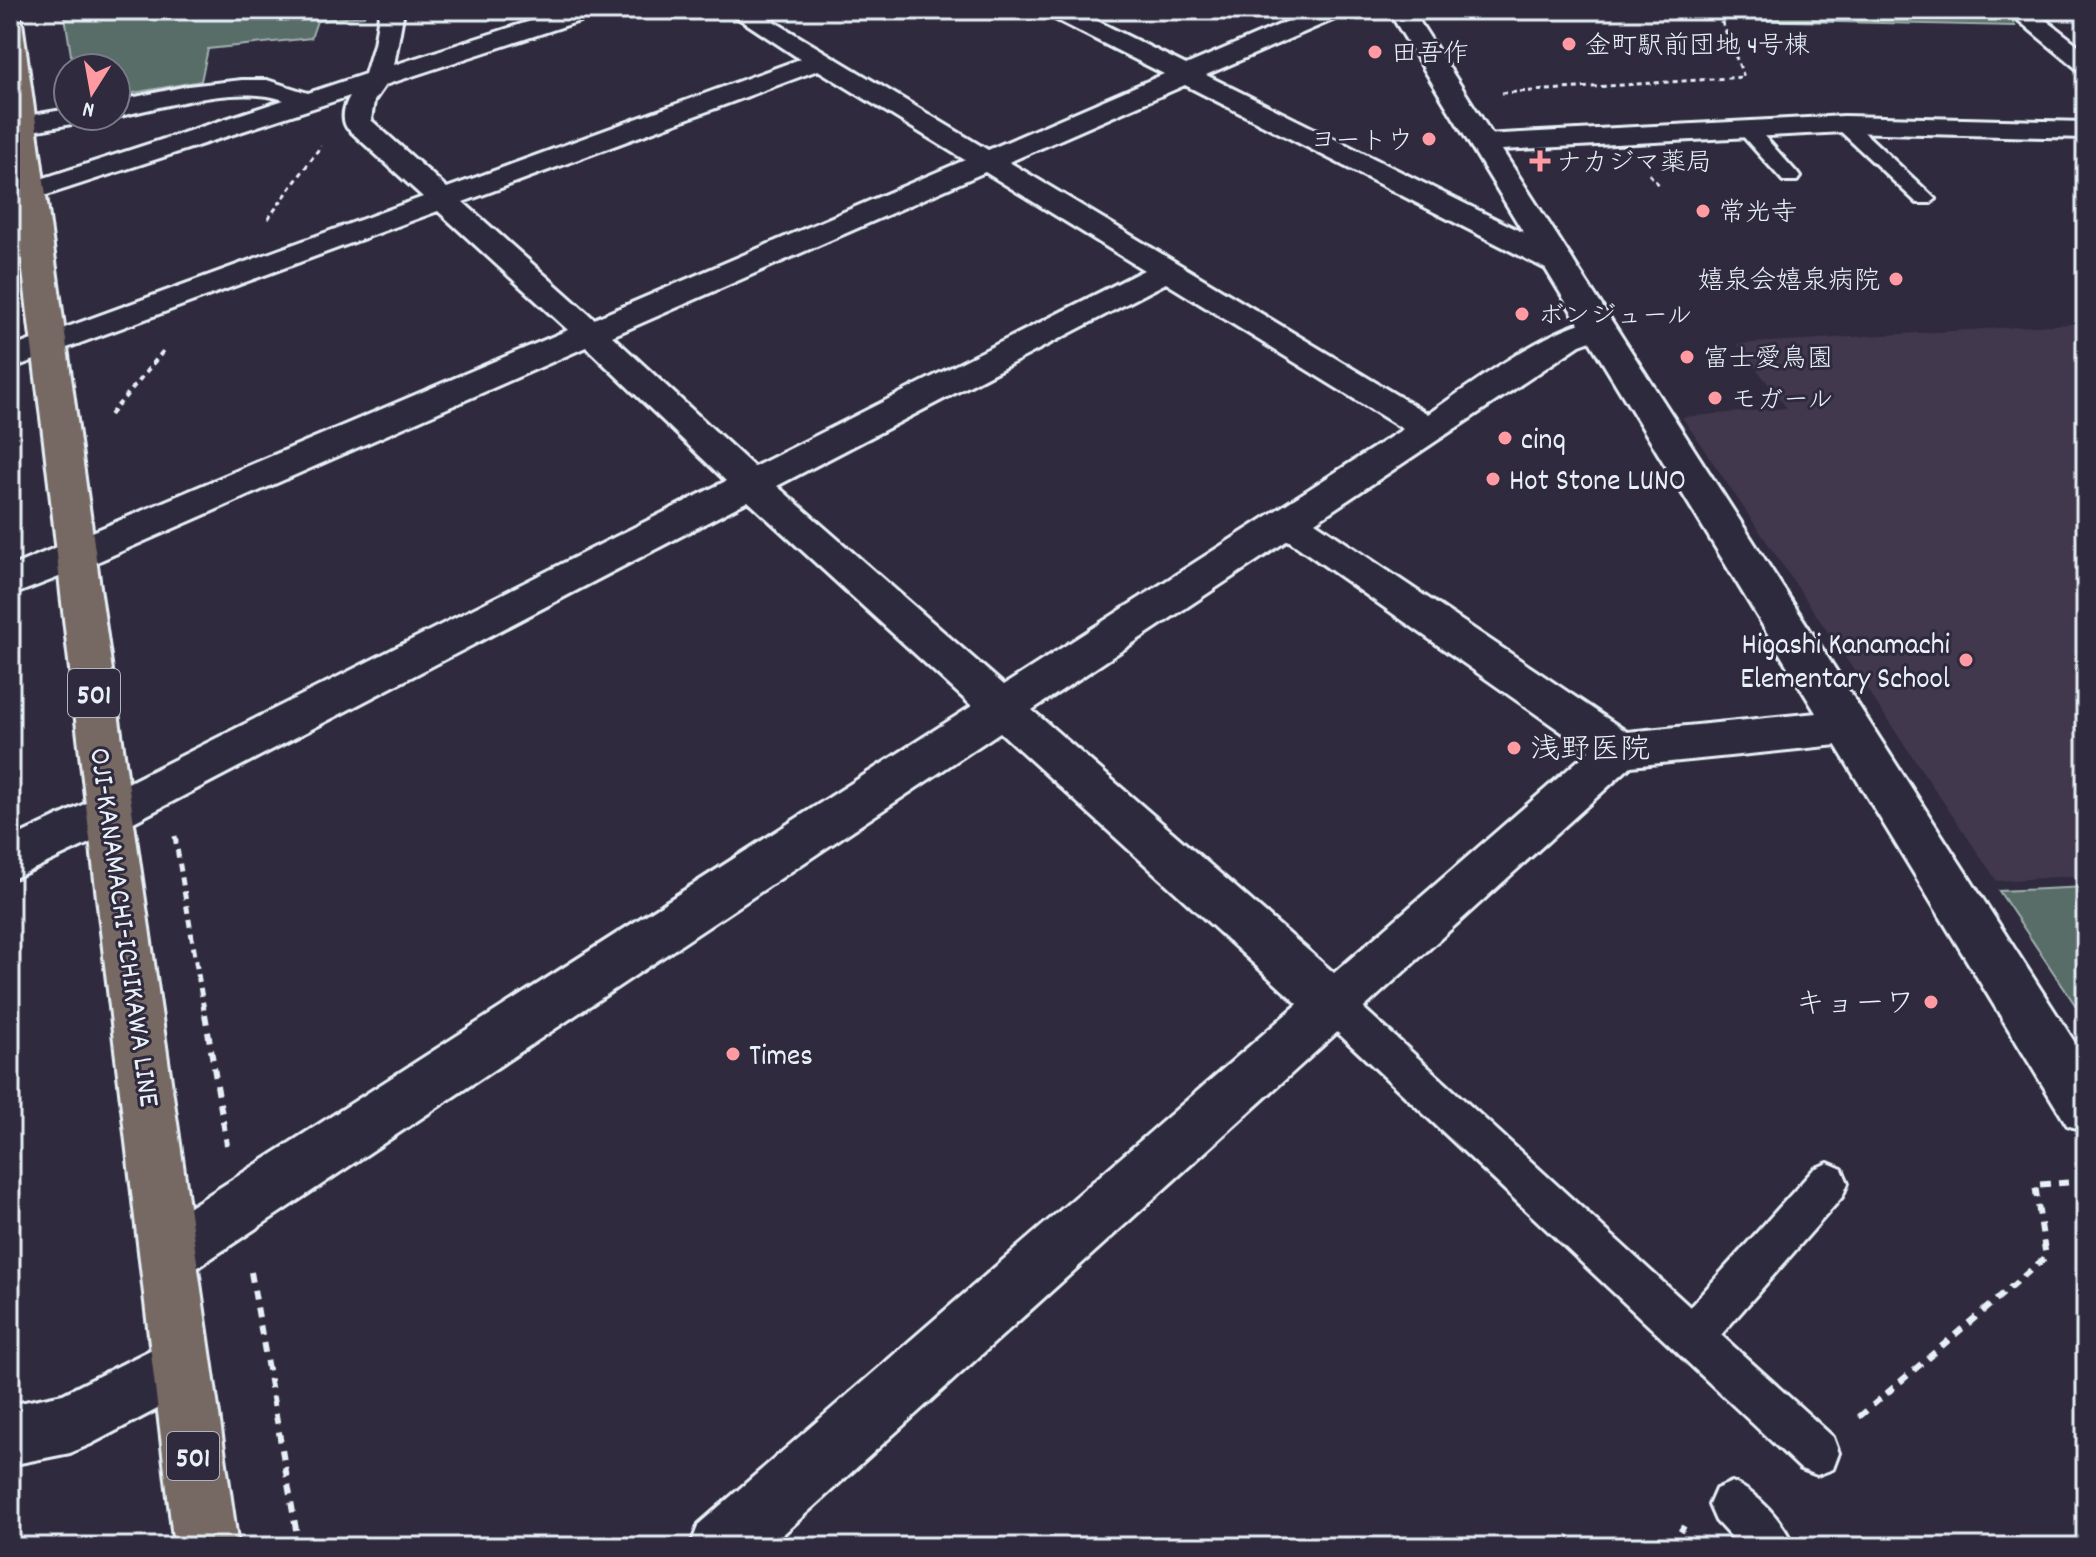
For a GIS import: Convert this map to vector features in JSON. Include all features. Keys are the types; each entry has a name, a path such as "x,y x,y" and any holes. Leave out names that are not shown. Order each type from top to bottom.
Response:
{"main road":[{"name":"OJI-KANAMACHI-ICHIKAWA LINE","path":"10,22 20,195 68,470 76,556 206,1547"}],"street":[{"path":"392,10 388,46 375,79 358,100 357,122 749,482 1334,1005"},
{"path":"20,195 589,10"},
{"path":"738,10 1428,429"},
{"path":"1056,10 1559,263"},
{"path":"10,582 1335,10"},
{"path":"1400,10 2086,1107"},
{"path":"2018,10 2082,57"},
{"path":"10,359 821,60"},
{"path":"132,106 255,85 294,92 306,102"},
{"path":"17,126 52,120"},
{"path":"1483,143 1844,124 2086,130"},
{"path":"10,861 167,784 749,482 1166,271"},
{"path":"169,1253 1428,429 1572,336 1599,327"},
{"path":"1287,521 1620,750"},
{"path":"722,1547 1620,750 1847,727"},
{"path":"10,1435 70,1423 180,1365"}],"lane":[{"path":"1844,124 1924,199"},
{"path":"1747,129 1790,177"},
{"path":"1334,1005 1817,1453"},
{"path":"1692,1337 1828,1183"},
{"path":"1732,1505 1771,1547"}],"path":[{"path":"1707,10 1724,26"},
{"path":"1490,94 1744,77 1717,10"},
{"path":"167,784 222,1129 230,1156"},
{"path":"1817,1453 2046,1257 2035,1185 2086,1181"},
{"path":"249,1257 299,1547"},
{"path":"1671,1547 1693,1513 1732,1505"}],"shaded area":[{"name":"Higashi Kanamachi Elementary School","path":"2086,323 2086,875 1997,881 1682,417 1787,408 1737,344"}],"green space":[{"path":"64,10 366,10 364,16 317,21 311,38 208,49 201,81 132,93 132,52 71,52"},
{"path":"1654,10 2008,10 2015,26 1662,18"},
{"path":"2086,887 2086,1021 1999,891"}],"place":[{"name":"金町駅前団地 4号棟","path":"1569,44"},
{"name":"田吾作","path":"1375,52"},
{"name":"ヨートウ","path":"1429,139"},
{"name":"ナカジマ薬局","path":"1540,161"},
{"name":"常光寺","path":"1703,211"},
{"name":"嬉泉会嬉泉病院","path":"1896,279"},
{"name":"ボンジュール","path":"1522,314"},
{"name":"富士愛鳥園","path":"1687,357"},
{"name":"モガール","path":"1715,398"},
{"name":"cinq","path":"1505,438"},
{"name":"Hot Stone LUNO","path":"1493,479"},
{"name":"Higashi Kanamachi Elementary School","path":"1966,660"},
{"name":"浅野医院","path":"1514,748"},
{"name":"キョーワ","path":"1931,1002"},
{"name":"Times","path":"733,1054"}]}
